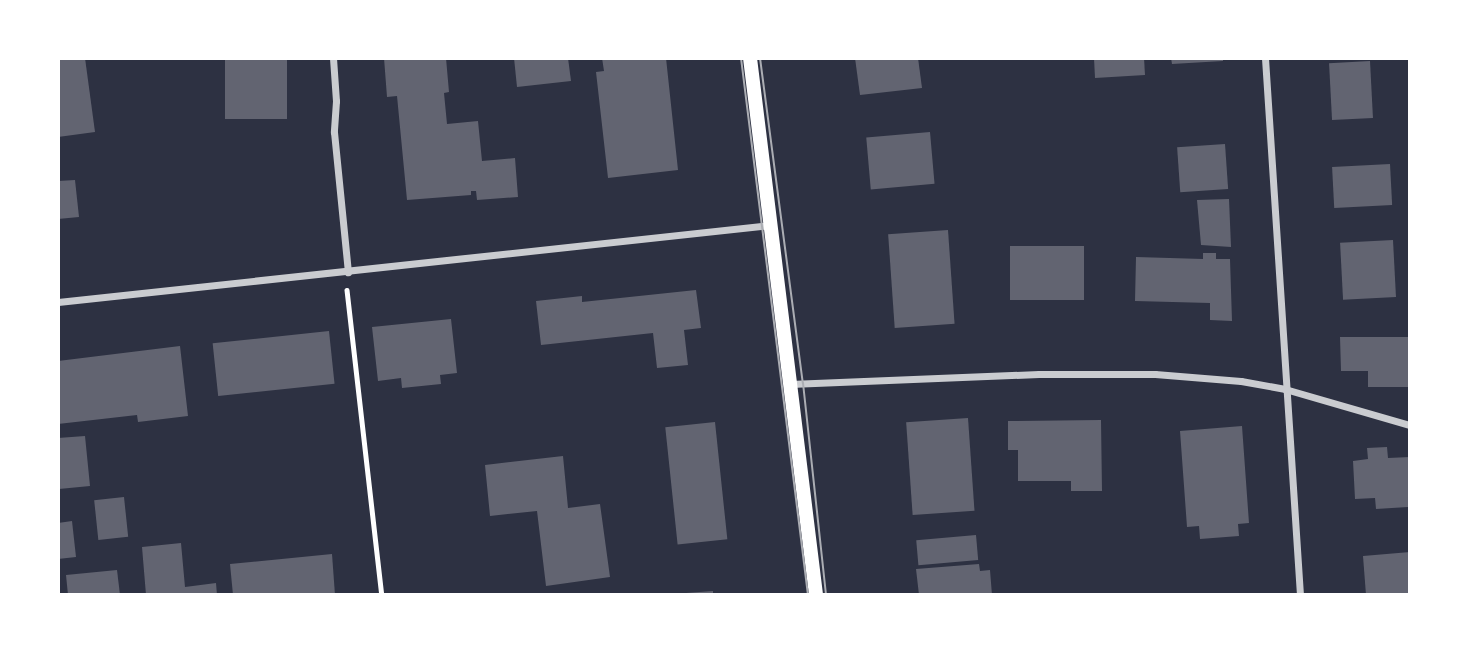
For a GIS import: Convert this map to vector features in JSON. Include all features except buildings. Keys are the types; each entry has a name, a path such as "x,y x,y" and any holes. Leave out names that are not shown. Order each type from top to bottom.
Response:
{"main road":[{"path":"750,58 816,595"}],"street":[{"path":"332,58 336,101 334,132 346,272"},
{"path":"1265,58 1284,389 1300,595"},
{"path":"58,302 770,225"},
{"path":"790,384 1040,374 1155,374 1284,389 1410,425"}],"path":[{"path":"346,272 382,595"}],"tram line":[{"path":"741,58 808,595"},
{"path":"760,58 803,383 826,595"}]}
